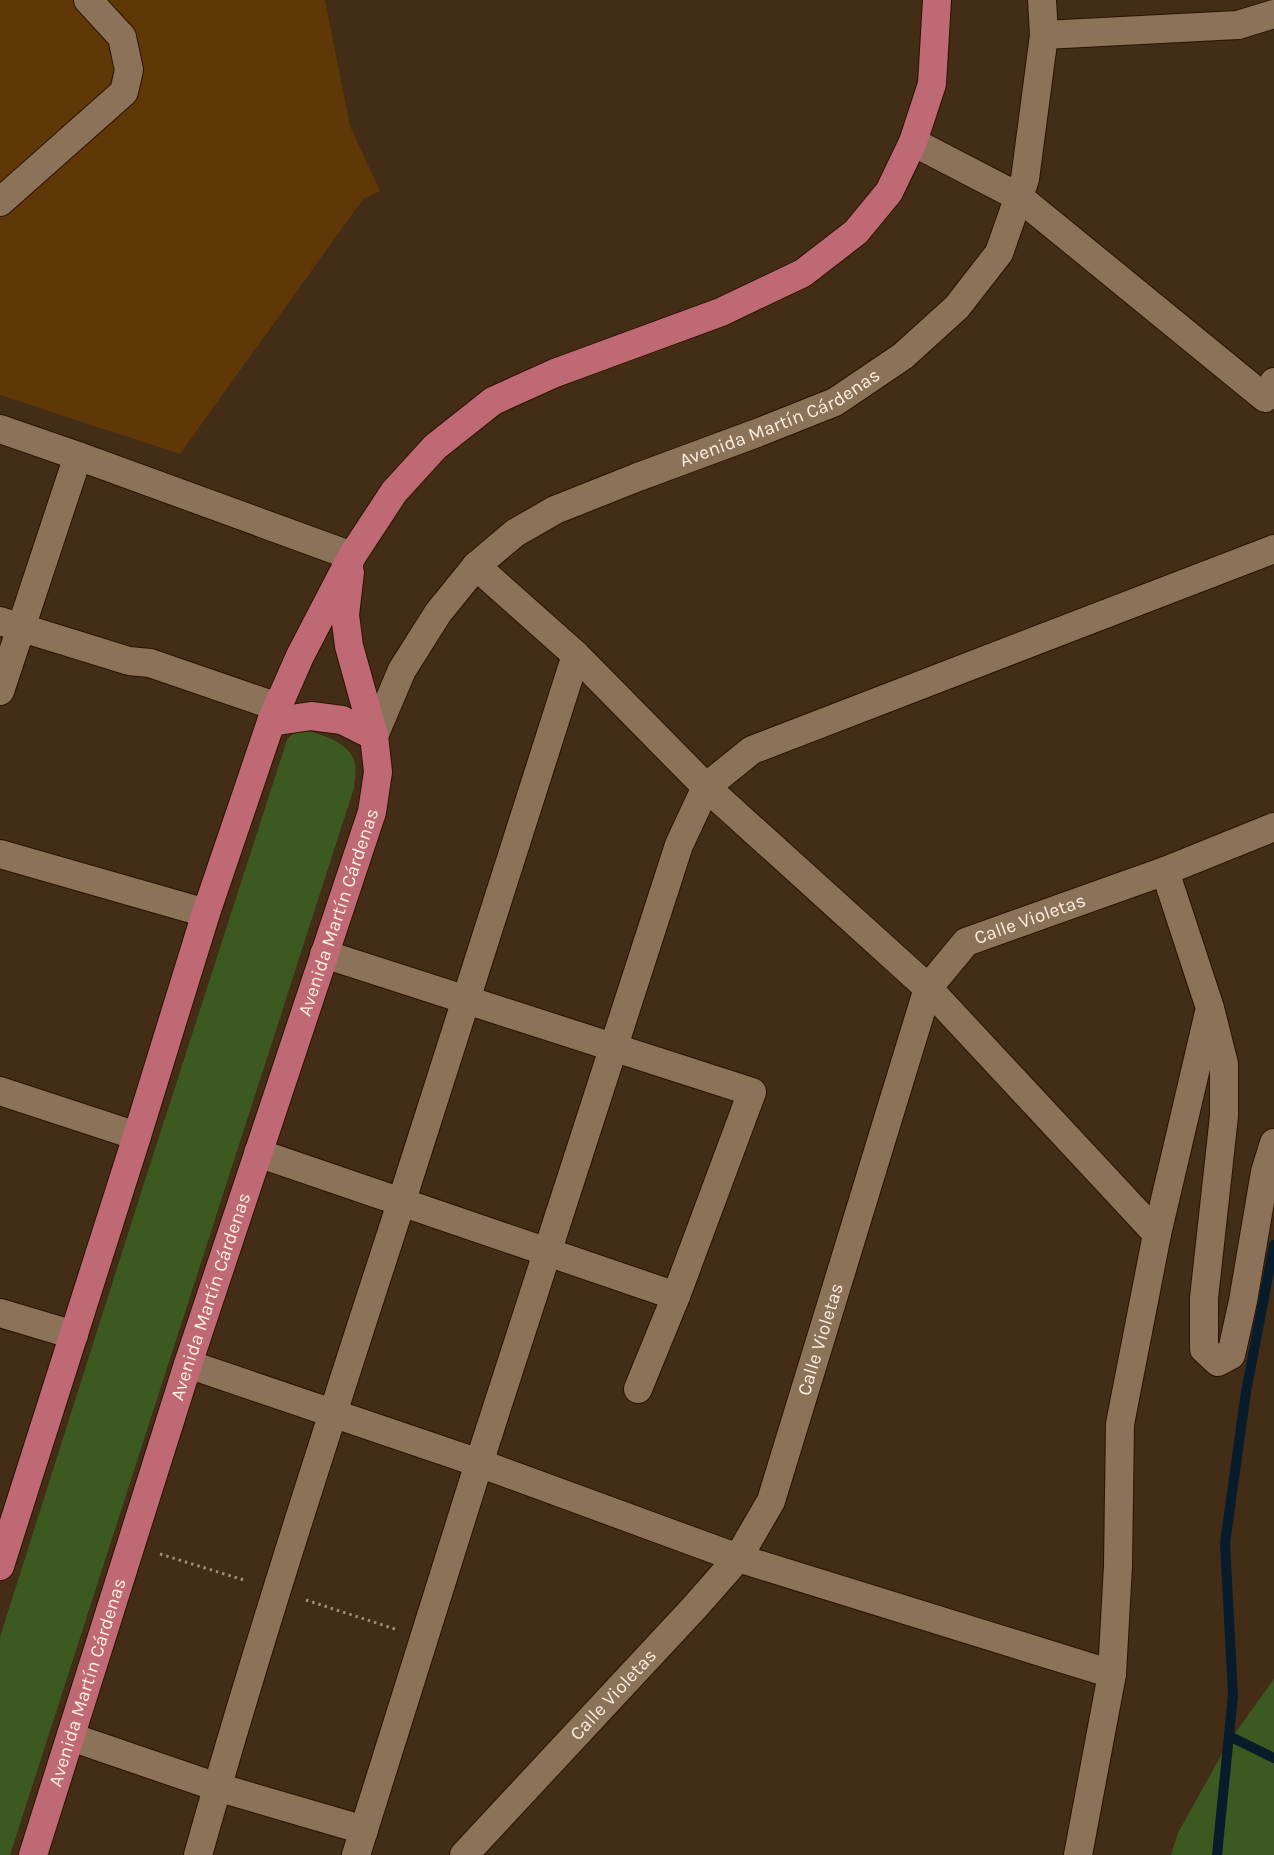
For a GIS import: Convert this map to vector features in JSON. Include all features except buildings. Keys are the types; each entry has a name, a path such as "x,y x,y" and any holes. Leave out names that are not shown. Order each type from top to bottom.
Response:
{"main road":[{"name":"Avenida Martín Cárdenas","path":"0,1566 7,1521 74,1335 206,913 274,715 300,656 352,556 394,492 435,447 494,401 555,373 721,312 803,273 856,232 889,192 913,142 932,84 937,0"},
{"name":"Avenida Martín Cárdenas","path":"33,1855 188,1364 372,812 378,772 374,736 349,646 345,615 352,556"},
{"path":"274,715 311,716 342,720 374,736"}],"street":[{"path":"0,202 124,92 129,70 122,37 88,0"},
{"name":"Avenida Martín Cárdenas","path":"374,736 402,670 438,612 476,566 515,533 555,510 638,476 756,434 835,402 903,356 957,307 999,253 1025,179 1044,35 1042,0"},
{"path":"1044,35 1238,25 1274,14"},
{"path":"913,142 1019,197 1265,398 1274,382"},
{"path":"0,429 352,556"},
{"path":"0,691 11,624 78,456"},
{"path":"356,1855 479,1463 679,845 706,787 752,750 1274,549"},
{"path":"476,566 576,655 706,787 928,988 1157,1234"},
{"path":"11,624 129,661 150,663 274,715"},
{"path":"198,1855 217,1787 333,1414 468,1000 576,655"},
{"name":"Calle Violetas","path":"464,1855 694,1608 738,1558 771,1500 928,988 966,942 1165,870 1274,827"},
{"path":"0,854 206,913"},
{"path":"1165,870 1210,1008 1224,1064 1224,1116 1204,1298 1204,1349 1218,1362 1231,1355 1243,1301 1265,1172 1274,1143"},
{"path":"324,954 752,1092 676,1296 638,1389"},
{"path":"1078,1855 1112,1674 1118,1566 1120,1424 1157,1234 1210,1008"},
{"path":"0,1091 137,1136"},
{"path":"258,1153 676,1296"},
{"path":"0,1314 74,1335"},
{"path":"188,1364 479,1463 738,1558 1112,1674"},
{"path":"71,1737 217,1787 364,1830"}],"green space":[{"path":"298,728 332,739 347,749 356,767 354,788 10,1855 0,1855 0,1637 287,740"},
{"path":"1274,1679 1274,1855 1171,1855 1178,1833 1228,1743"}],"waterway":[{"path":"1217,1855 1233,1695 1225,1543 1246,1392 1274,1245"},
{"path":"1229,1736 1274,1758"}]}
